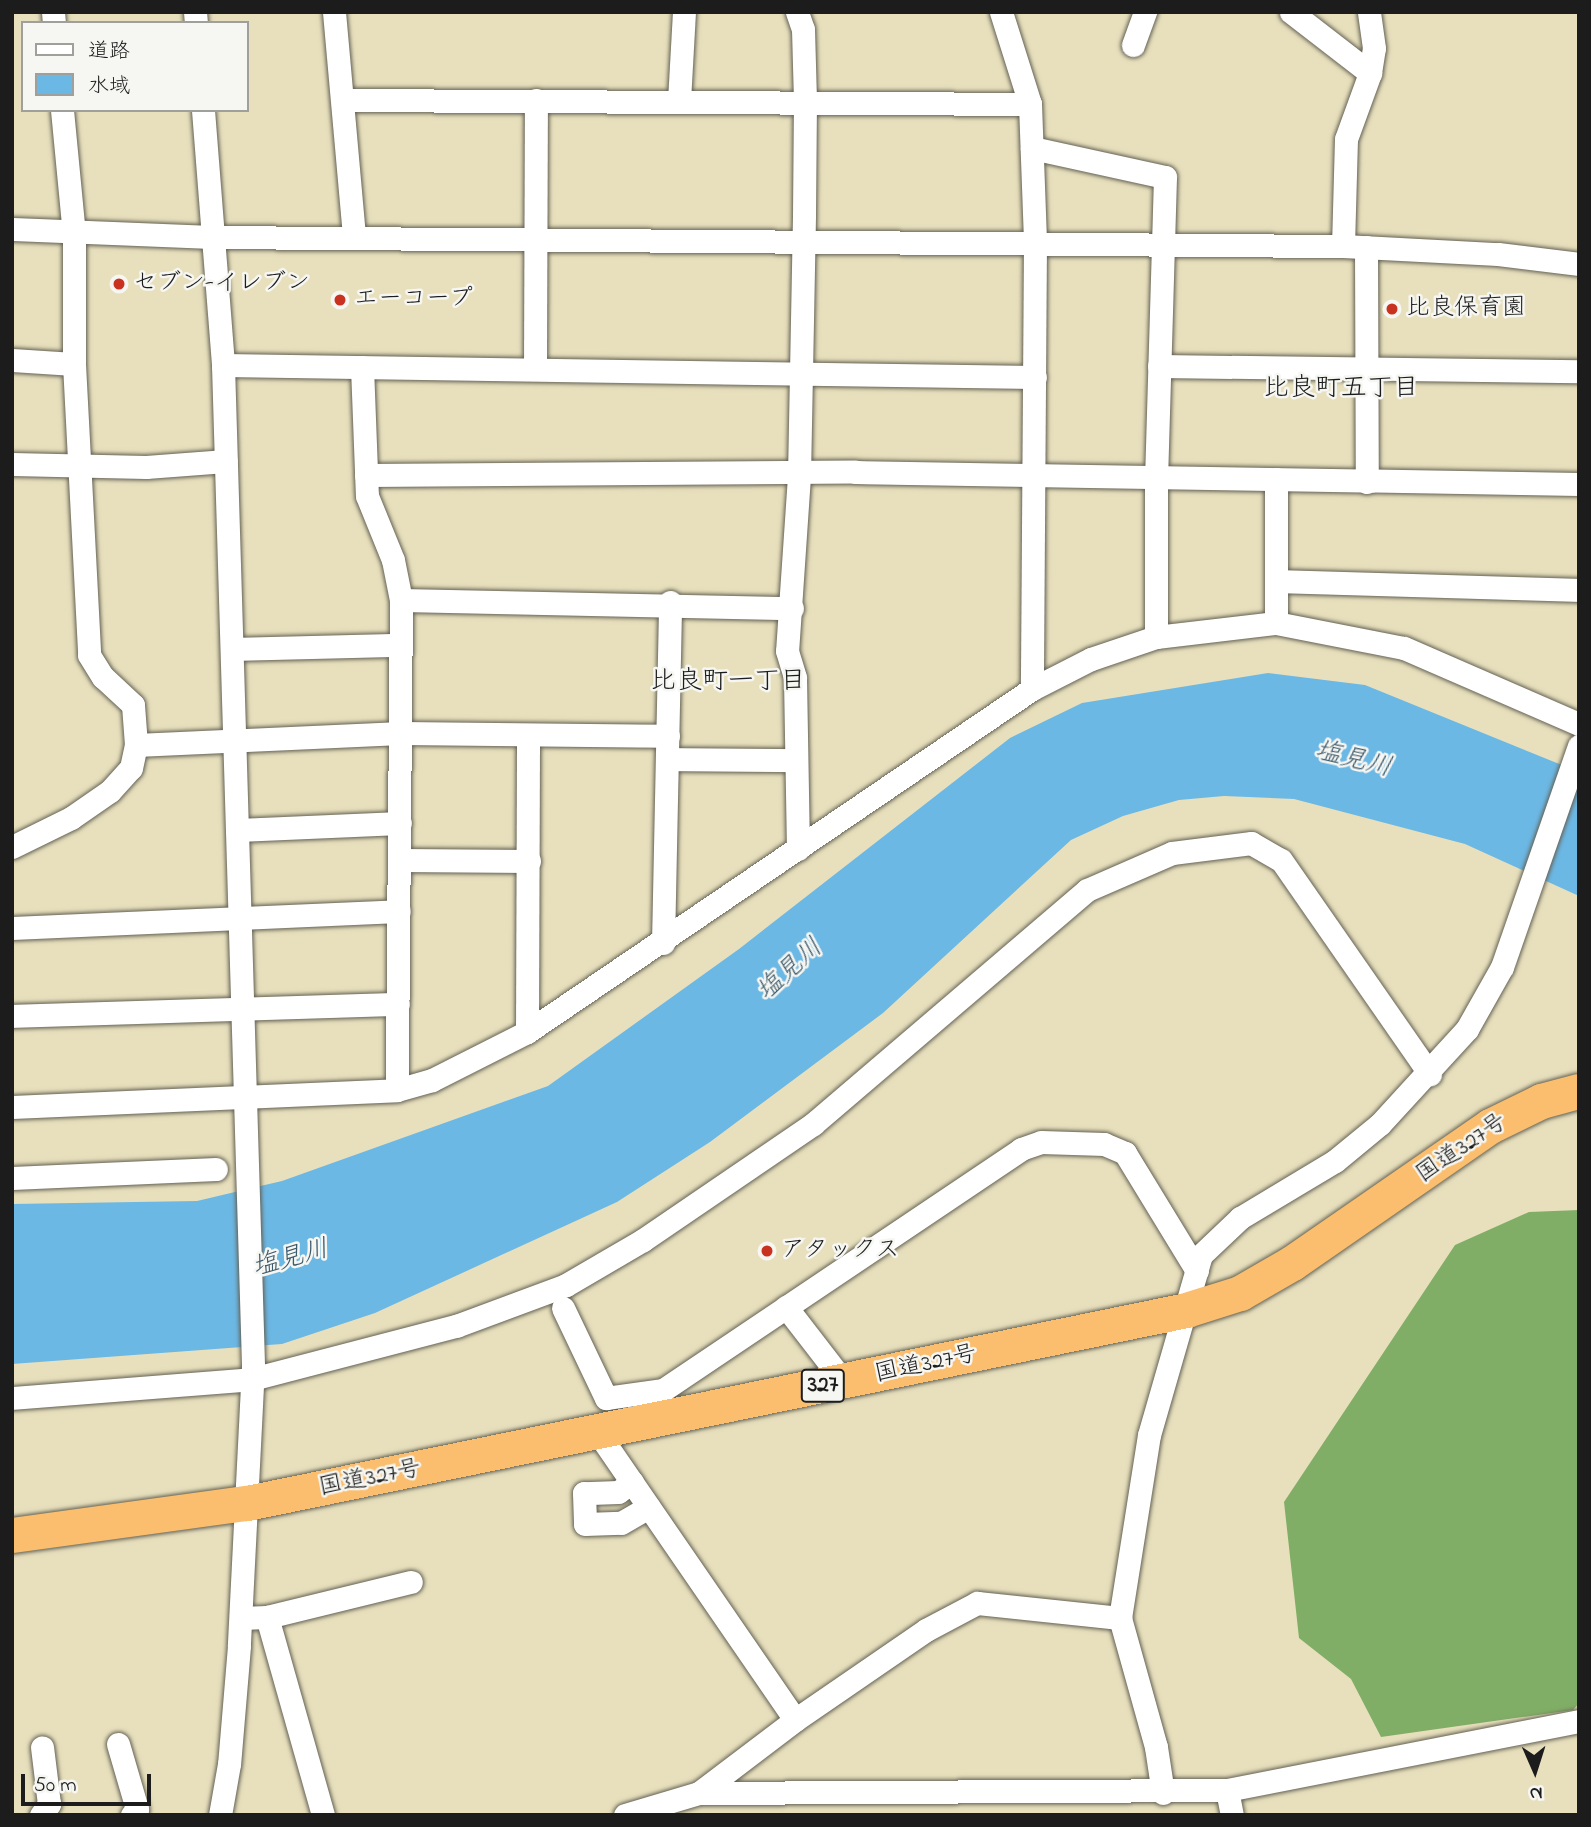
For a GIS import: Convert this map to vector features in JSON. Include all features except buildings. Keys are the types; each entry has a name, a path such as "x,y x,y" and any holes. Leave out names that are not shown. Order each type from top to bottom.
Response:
{"highway":[{"name":"国道327号","path":"12,1535 247,1503 1186,1310 1240,1293 1292,1263 1490,1126 1541,1101 1579,1091"}],"street":[{"path":"334,12 345,100 354,236"},
{"path":"679,101 684,12"},
{"path":"797,12 803,29 805,100 803,240 799,476 787,651 795,678 794,760 798,849"},
{"path":"1001,12 1030,104 1035,242 1032,689"},
{"path":"1132,46 1145,12"},
{"path":"1291,12 1370,74"},
{"path":"1367,482 1368,369 1346,139 1370,74 1374,48 1369,12"},
{"path":"345,100 805,100 1030,104"},
{"path":"535,369 536,100"},
{"path":"12,847 71,818 110,791 131,768 136,745 133,705 103,677 89,655 74,364 74,234 62,112"},
{"path":"203,112 223,365 250,1167 252,1373 247,1503 229,1764 220,1815"},
{"path":"1031,148 1165,177 1156,478 1156,637"},
{"path":"12,229 74,234 213,237 1163,243 1355,247 1498,254 1579,264"},
{"path":"12,360 74,364"},
{"path":"223,365 800,371 1035,377"},
{"path":"1159,366 1579,371"},
{"path":"362,367 367,496 393,560 401,600 397,1090"},
{"path":"12,464 80,466 226,461"},
{"path":"366,475 799,476 855,472 1033,478 1579,484"},
{"path":"1276,479 1276,624"},
{"path":"1278,581 1579,590"},
{"path":"401,600 670,602 792,608"},
{"path":"663,943 670,602"},
{"path":"12,1107 397,1090 432,1080 527,1032 663,943 1032,689 1091,659 1156,637 1276,624 1404,648 1579,724"},
{"path":"232,649 401,645"},
{"path":"136,745 401,733 528,735 794,760"},
{"path":"527,1032 528,735"},
{"path":"1163,1793 1156,1747 1120,1618 1149,1435 1201,1255 1240,1218 1335,1161 1430,1074 1467,1029 1502,967 1579,746"},
{"path":"238,830 400,823"},
{"path":"12,1398 252,1373 456,1326 566,1285 632,1246 813,1124 1087,890 1172,853 1251,843 1281,860 1430,1074"},
{"path":"400,860 529,861"},
{"path":"12,928 399,911"},
{"path":"12,1016 398,1004"},
{"path":"563,1308 606,1398 663,1390 1021,1149 1041,1142 1104,1144 1125,1153 1197,1271"},
{"path":"12,1178 216,1169"},
{"path":"786,1307 844,1382"},
{"path":"598,1433 795,1720"},
{"path":"632,1482 618,1492 584,1493 585,1524 621,1523 649,1507"},
{"path":"241,1618 267,1617 411,1582"},
{"path":"699,1793 795,1720 926,1630 977,1604 1120,1618"},
{"path":"267,1617 323,1815"},
{"path":"625,1815 699,1793 1051,1787 1163,1793 1227,1790 1579,1721"},
{"path":"118,1744 137,1809 132,1815"},
{"path":"41,1747 50,1804 41,1815"},
{"path":"1227,1790 1232,1815"}],"green space":[{"path":"1579,1210 1579,1703 1573,1710 1381,1737 1351,1679 1299,1638 1284,1502 1455,1245 1529,1212"}],"water":[{"name":"塩見川","path":"1268,673 1365,685 1579,772 1579,896 1465,844 1294,799 1224,796 1179,800 1123,816 1071,840 883,1013 710,1142 617,1202 375,1313 282,1344 12,1364 12,1204 197,1201 282,1181 548,1086 739,949 1010,738 1082,703"}],"place":[{"name":"セブン-イレブン","path":"119,284"},
{"name":"エーコープ","path":"340,300"},
{"name":"比良保育園","path":"1392,309"},
{"name":"アタックス","path":"767,1251"}],"district":[{"name":"比良町五丁目","path":"1341,390"},
{"name":"比良町一丁目","path":"728,683"}]}
